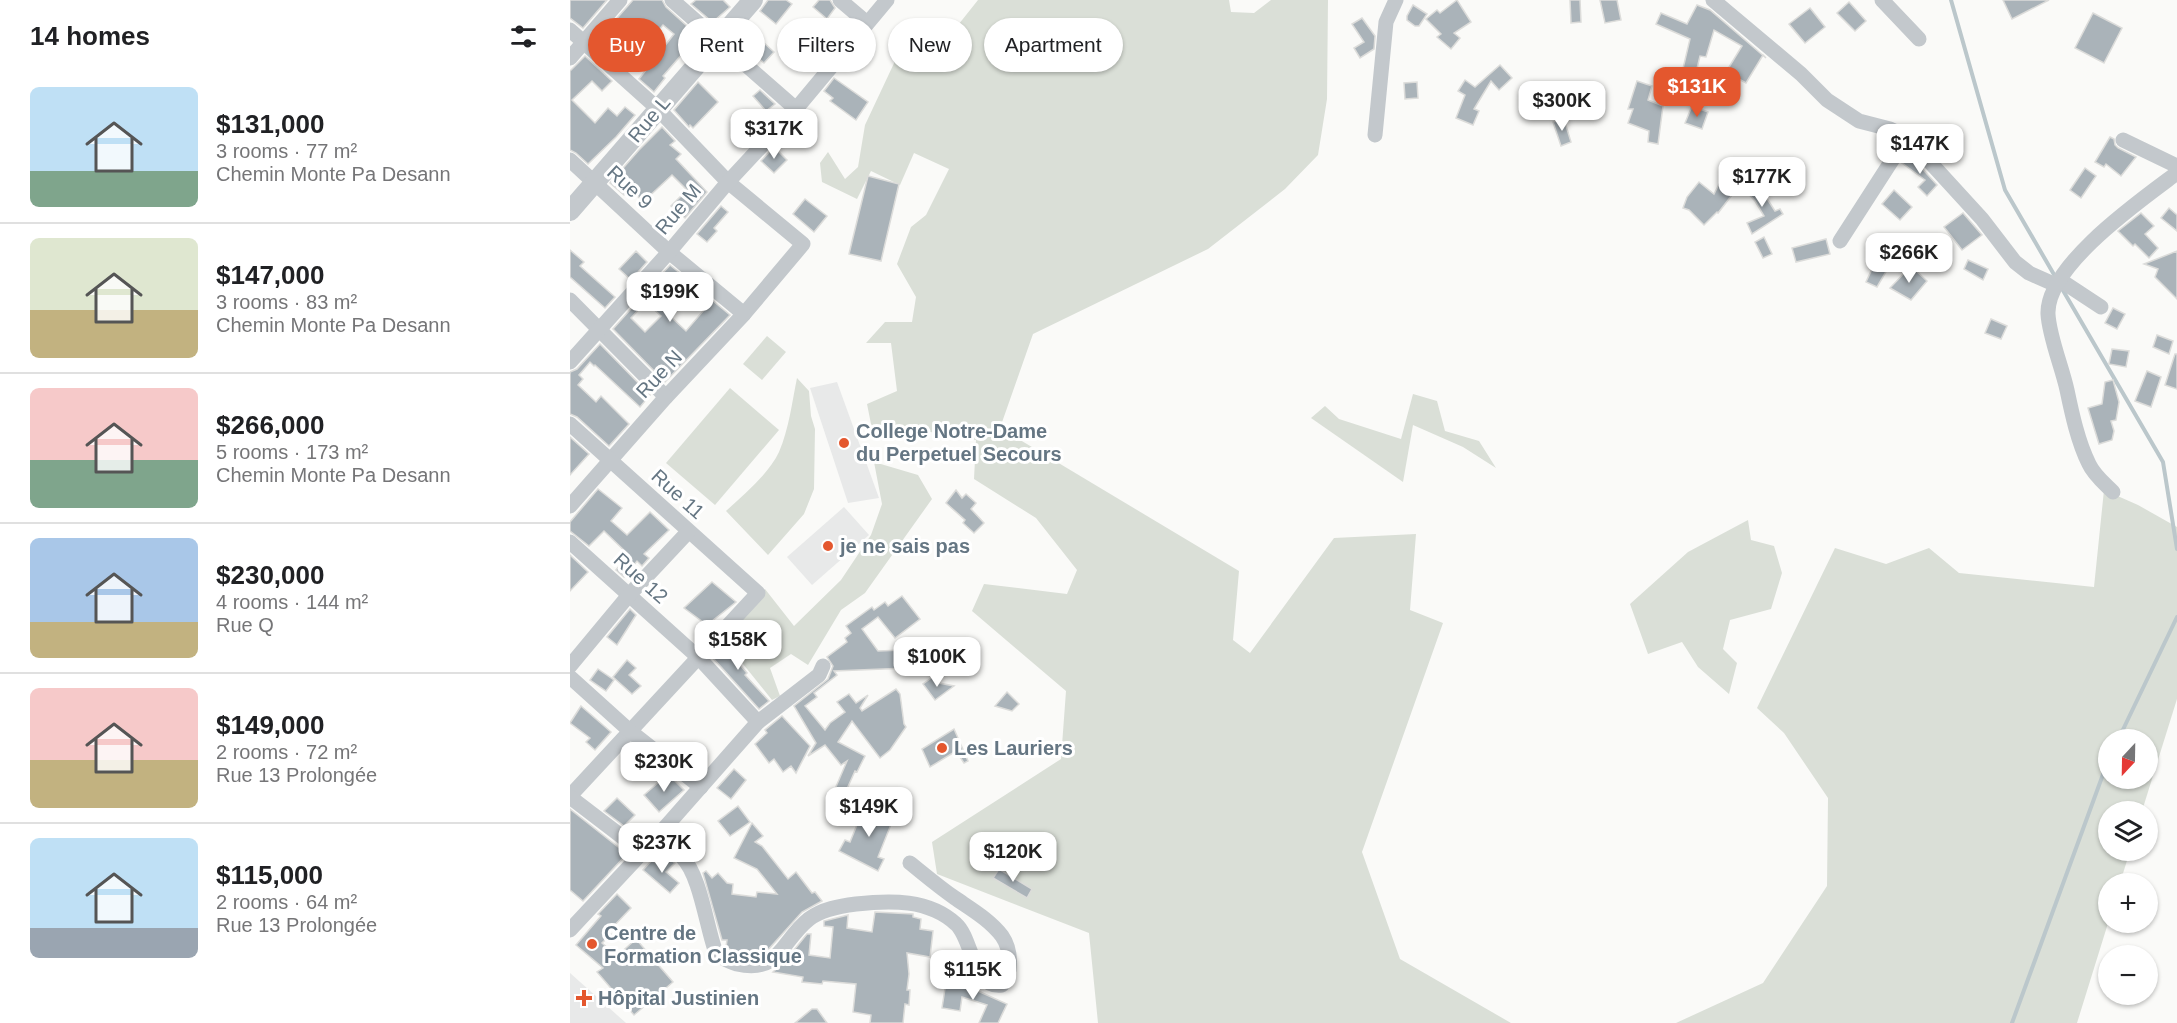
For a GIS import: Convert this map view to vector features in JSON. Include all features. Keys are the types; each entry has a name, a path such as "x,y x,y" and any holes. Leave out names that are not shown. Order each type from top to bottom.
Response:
{"street":[{"path":"570,58 620,0"},
{"path":"672,0 692,18"},
{"name":"Rue L","path":"737,18 753,0"},
{"path":"840,0 861,18"},
{"name":"Rue M","path":"871,18 887,0"},
{"path":"1375,135 1386,22 1396,0"},
{"path":"1713,0 1801,74 1827,100 1858,120 1890,129 1907,137 1982,219 2015,262 2029,273 2058,282 2101,307"},
{"path":"1882,0 1919,39"},
{"path":"570,30 657,108 728,182"},
{"name":"Rue L","path":"570,211 689,72"},
{"path":"754,72 796,109"},
{"name":"Rue M","path":"570,362 827,72"},
{"path":"1840,242 1907,137"},
{"path":"2123,140 2177,166"},
{"name":"Rue 9","path":"570,160 669,252 744,314"},
{"path":"2113,492 2097,477 2088,464 2072,416 2048,315 2049,303 2058,282 2087,245 2177,173"},
{"name":"Rue N","path":"570,506 666,396 744,314 802,244 728,182"},
{"path":"570,300 666,396"},
{"name":"Rue 11","path":"570,424 758,593 699,658"},
{"path":"570,666 628,595 688,532"},
{"name":"Rue 12","path":"570,543 699,658 758,722"},
{"path":"642,852 570,796 699,658"},
{"path":"570,929 654,840 758,722 819,675 823,666"},
{"path":"570,677 631,732 701,787"},
{"path":"654,840 682,856 700,898 715,950 729,962 746,966 763,966 802,926 822,911 856,904 896,902 917,904 932,909 957,924 964,933 982,977 993,984 1002,985 1008,974 1009,964 1009,952 1003,937 990,923 910,863"}],"shaded area":[{"path":"978,0 1229,0 1231,12 1254,13 1271,0 1328,0 1327,99 1318,155 1285,189 1208,249 1033,334 1000,428 1239,571 1233,640 1250,653 1334,538 1416,534 1410,610 1443,623 1362,852 1400,959 1511,1023 1098,1023 1089,933 937,874 932,842 1061,759 1066,691 972,611 984,584 1067,594 1077,570 1036,518 974,479 976,440 902,427 874,439 867,404 897,391 891,343 866,343 885,322 912,322 916,297 897,264 911,227 926,215 949,169 914,153 900,185 871,171 857,199 822,182 820,163 828,152 845,179 858,167 865,125 890,72 972,72 972,18 964,18"},
{"path":"767,336 786,352 762,380 743,364"},
{"path":"797,378 809,391 811,416 815,429 814,489 804,514 768,555 726,511 762,476 779,452 788,425"},
{"name":"College Notre-Dame du Perpetuel Secours","path":"837,382 879,498 848,503 810,388"},
{"path":"730,388 779,430 715,505 666,463"},
{"path":"1413,394 1437,401 1445,431 1479,441 1496,468 1463,447 1413,425 1403,482 1311,418 1325,406 1339,419 1401,439"},
{"path":"874,462 918,475 932,499 865,593 841,610 808,665 791,654 770,668 780,696 772,700 739,659 748,648 731,629 765,589 794,626 841,580 871,535 882,504"},
{"path":"2104,490 2138,505 2177,527 2177,699 2158,760 2158,729 2098,729 2098,789 2149,789 2145,801 2098,801 2098,861 2127,861 2123,873 2098,873 2098,933 2105,933 2101,945 2098,945 2098,955 2077,1023 1676,1023 1763,983 1827,886 1828,798 1784,733 1757,708 1835,548 1886,564 1929,548 1959,573 2094,587"},
{"name":"je ne sais pas","path":"844,507 869,535 812,585 787,557"},
{"path":"1748,520 1751,540 1774,546 1782,573 1771,609 1730,620 1723,649 1737,663 1729,694 1698,667 1682,642 1648,654 1630,604 1688,552"},
{"name":"Hôpital Justinien","path":"570,973 626,1023 570,1023"}],"building":[{"path":"570,0 607,0 592,18 588,18 588,22 583,28 570,18"},
{"path":"633,0 662,0 678,18 678,59 663,76 665,78 654,92 639,79 644,72 666,72 666,44 674,34 666,27 666,18 617,18"},
{"path":"696,0 723,0 730,7 717,18 708,18 691,4"},
{"path":"768,0 786,0 792,4 781,18 777,18 776,24 760,11"},
{"path":"819,0 830,0 835,8 826,18 813,7"},
{"path":"1457,0 1471,22 1454,33 1460,38 1451,49 1437,37 1441,34 1426,19 1437,10 1440,13"},
{"path":"1570,0 1580,0 1581,22 1571,23"},
{"path":"1600,0 1617,0 1621,20 1605,23"},
{"path":"2003,0 2049,0 2012,19"},
{"path":"1849,2 1866,21 1855,31 1837,13"},
{"path":"1413,5 1427,14 1419,26 1407,20"},
{"path":"1697,5 1710,10 1763,55 1746,83 1726,72 1742,46 1714,30 1706,57 1700,56 1694,81 1681,77 1690,39 1656,24 1661,13 1687,24"},
{"path":"1810,8 1825,27 1805,43 1789,24"},
{"path":"2093,13 2122,28 2104,63 2075,48"},
{"path":"1362,18 1375,36 1374,49 1360,58 1354,48 1364,42 1352,24"},
{"path":"765,44 774,52 765,62"},
{"path":"585,56 588,59 588,72 602,72 612,81 602,91 592,81 572,100 595,123 608,108 617,116 625,107 635,115 588,164 570,150 570,71"},
{"path":"1500,65 1512,78 1499,90 1491,81 1474,109 1479,111 1473,125 1456,118 1465,95 1458,91 1465,80 1475,87"},
{"path":"834,78 868,102 856,120 830,101 833,98 824,91"},
{"path":"1637,81 1652,86 1648,100 1663,106 1658,144 1648,142 1649,131 1628,123 1633,109 1628,109"},
{"path":"698,82 718,102 693,128 690,125 689,127 674,110"},
{"path":"1417,82 1418,98 1405,99 1404,83"},
{"path":"760,90 775,104 766,111 753,96"},
{"path":"1543,97 1544,110 1529,111 1528,99"},
{"path":"1692,106 1708,112 1702,129 1685,123"},
{"path":"1564,119 1571,142 1561,146 1553,122"},
{"path":"662,127 675,141 670,145 681,154 676,159 707,192 685,218 671,206 687,190 672,175 643,202 630,188 624,195 610,183"},
{"path":"2110,137 2114,139 2118,148 2136,157 2121,176 2106,164 2104,167 2095,162"},
{"path":"774,147 787,160 774,173 761,161"},
{"path":"1909,154 1937,185 1927,196 1918,187 1925,180 1902,163"},
{"path":"2085,168 2096,176 2081,198 2070,190"},
{"path":"868,176 899,184 881,261 849,254"},
{"path":"1723,176 1738,183 1718,213 1704,225 1689,210 1683,208 1687,197 1699,182 1714,194"},
{"path":"1754,181 1768,195 1766,197 1775,211 1780,209 1783,214 1752,234 1747,223 1764,216 1745,190"},
{"path":"1894,190 1912,207 1900,220 1882,204"},
{"path":"805,199 827,216 814,232 793,214"},
{"path":"721,206 728,212 714,228 717,231 707,242 697,234"},
{"path":"2169,208 2177,215 2177,231 2161,218"},
{"path":"1963,213 1982,235 1962,250 1944,227"},
{"path":"2141,213 2154,226 2145,234 2158,248 2149,258 2118,231"},
{"path":"1881,235 1900,248 1877,287 1866,282 1877,258 1870,254"},
{"path":"1764,237 1772,254 1763,258 1755,242"},
{"path":"1826,239 1830,254 1796,262 1792,248"},
{"path":"570,250 584,262 580,266 615,297 605,308 570,277"},
{"path":"636,251 647,262 631,280 619,269"},
{"path":"2177,251 2177,299 2155,277 2158,269 2144,264"},
{"path":"1968,260 1988,269 1983,280 1964,269"},
{"path":"670,265 730,315 665,382 613,329","holes":["687,299 704,310 686,331 670,316","646,302 661,316 645,332 631,318"]},
{"path":"1911,266 1927,281 1911,300 1890,288"},
{"path":"2113,308 2125,314 2117,329 2105,323"},
{"path":"1991,319 2007,326 2001,339 1985,333"},
{"path":"2157,335 2173,341 2169,354 2153,347"},
{"path":"600,344 650,395 640,407 590,362 579,375 583,379 578,385 596,402 601,396 629,424 609,446 577,417 570,414 570,372 577,369"},
{"path":"2112,349 2129,351 2126,367 2109,364"},
{"path":"2175,354 2177,354 2177,389 2165,385"},
{"path":"2147,371 2161,377 2151,407 2135,401"},
{"path":"2113,380 2119,402 2116,420 2111,421 2114,431 2112,440 2099,444 2088,408 2102,404 2105,382"},
{"path":"570,437 589,454 570,475"},
{"path":"598,489 622,508 611,521 627,535 650,512 669,530 644,554 649,558 642,566 637,561 624,577 616,570 629,555 604,531 589,546 570,531 570,522"},
{"path":"956,490 962,498 966,494 976,503 971,509 984,523 974,533 963,523 965,520 946,503"},
{"path":"570,555 588,572 570,591"},
{"path":"712,582 736,602 707,625 684,608"},
{"path":"902,596 920,619 895,638 878,617 862,629 878,651 903,650 914,664 908,668 834,671 837,675 814,693 817,697 805,706 825,730 830,723 845,712 837,702 849,694 856,703 868,695 860,708 862,711 896,689 900,694 906,727 890,750 880,758 852,721 838,742 865,756 857,772 855,771 842,800 832,796 847,761 841,765 825,745 808,756 816,743 794,706 828,679 833,666 827,657 847,642 845,638 851,633 846,626 872,607 874,610 885,602 888,606"},
{"path":"630,609 636,615 617,645 607,637"},
{"path":"733,635 743,645 734,658 747,673 745,675 769,701 759,709 712,657"},
{"path":"627,660 636,668 629,675 641,686 632,694 613,677"},
{"path":"598,669 614,680 606,691 590,680"},
{"path":"934,676 939,683 954,686 935,700 923,684"},
{"path":"1007,692 1019,704 1012,711 995,706"},
{"path":"581,706 611,732 595,750 586,742 590,738 570,723"},
{"path":"782,716 810,746 796,773 791,766 783,772 774,759 769,763 755,744 767,733 765,730"},
{"name":"Les Lauriers","path":"954,729 968,761 964,763 956,751 930,767 922,749"},
{"path":"734,769 746,780 731,799 717,788"},
{"path":"668,774 684,790 659,812 644,795"},
{"path":"617,798 635,815 624,826 604,811"},
{"path":"865,805 894,817 878,857 884,859 878,871 839,851 845,840 850,842"},
{"path":"738,806 750,822 730,836 718,821"},
{"path":"570,809 627,854 583,901 570,890"},
{"path":"752,823 763,836 755,842 762,846 788,879 796,872 812,893 815,892 822,901 802,912 766,952 751,956 737,954 726,947 727,940 722,940 703,873 706,871 712,878 718,873 727,883 733,884 732,894 756,897 757,892 777,894 757,869 734,858"},
{"path":"667,857 675,863 666,872 679,883 670,893 643,870 652,860 659,865"},
{"path":"999,869 1032,889 1027,898 993,878"},
{"path":"617,894 631,908 608,932 611,934 602,943 617,956 636,939 673,982 634,1015 597,972 603,968 576,945 601,916 598,914"},
{"path":"875,912 913,914 913,917 921,919 920,929 933,931 930,957 907,953 909,974 907,990 910,990 909,1005 905,1004 903,1023 870,1023 871,1015 853,1012 856,984 802,982 803,977 773,972 807,934 811,934 809,955 830,958 833,927 824,926 824,921 848,915 847,928 872,932"},
{"path":"957,981 979,988 978,991 1007,1004 998,1023 979,1023 987,1005 962,997 960,1011 942,1008 946,982 956,983"},
{"path":"812,1009 817,1009 827,1023 795,1023"}],"waterway":[{"path":"1951,0 2005,190 2056,278"},
{"path":"2061,287 2163,462 2177,549"},
{"path":"2123,729 2177,617"},
{"path":"2012,1023 2098,788"}],"place":[{"name":"College Notre-Dame du Perpetuel Secours","path":"844,443"},
{"name":"je ne sais pas","path":"828,546"},
{"name":"Les Lauriers","path":"942,748"},
{"name":"Centre de Formation Classique","path":"592,944"},
{"name":"Hôpital Justinien","path":"584,998"}]}
